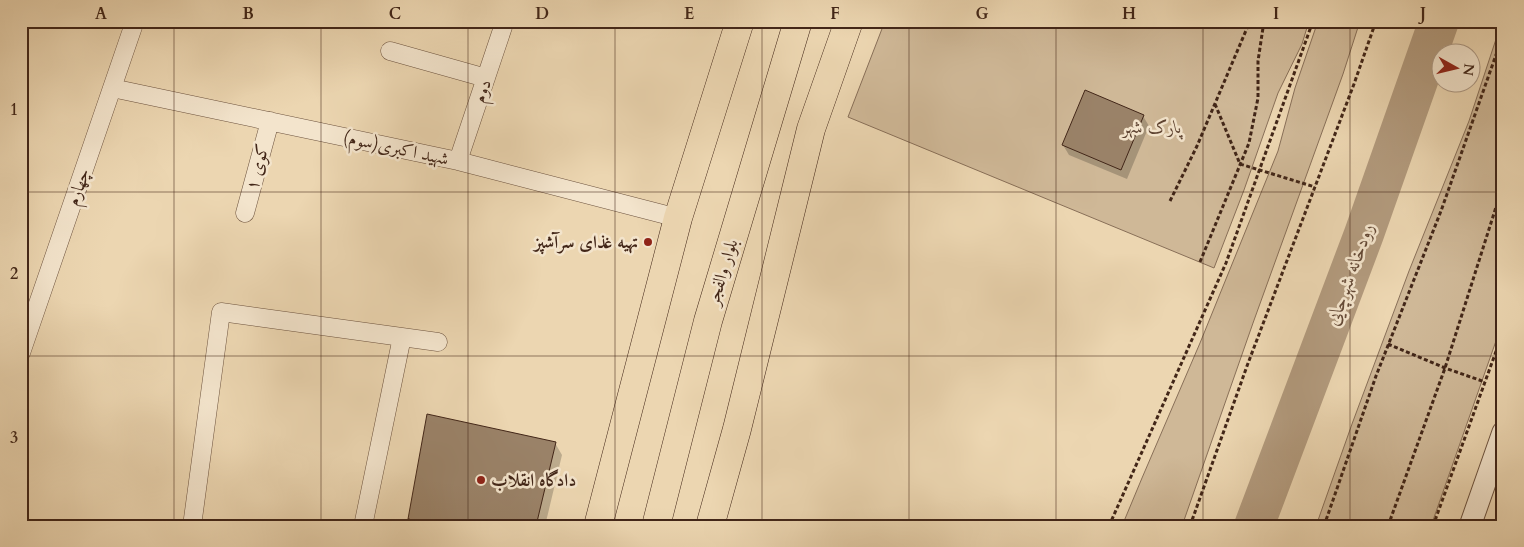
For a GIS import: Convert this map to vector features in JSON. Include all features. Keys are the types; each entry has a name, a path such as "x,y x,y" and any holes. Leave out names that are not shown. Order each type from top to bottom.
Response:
{"highway":[{"path":"598,526 678,218 740,21"},
{"name":"بلوار والفجر","path":"656,526 708,321 798,21"},
{"path":"710,526 737,429 811,129 849,21"}],"street":[{"name":"چهارم","path":"21,353 135,21"},
{"name":"دوم","path":"458,162 505,21"},
{"path":"390,51 486,78"},
{"name":"شهید اکبری(سوم)","path":"112,88 458,162 678,218"},
{"name":"کوی ۱","path":"245,213 270,121"},
{"path":"192,526 221,312 438,342"},
{"path":"363,526 402,337"},
{"path":"1470,526 1503,432"}],"path":[{"path":"1170,201 1215,104 1250,21"},
{"path":"1200,262 1249,143 1258,98 1258,60 1264,21"},
{"path":"1109,526 1226,263 1313,21"},
{"path":"1190,526 1247,366 1376,21"},
{"path":"1324,526 1388,344 1441,211 1503,35"},
{"path":"1215,104 1240,164 1315,187"},
{"path":"1388,526 1445,368 1503,185"},
{"path":"1434,526 1503,332"},
{"path":"1388,344 1445,368 1485,382"}],"green space":[{"name":"پارک شهر","path":"885,21 1309,21 1302,44 1278,93 1214,268 848,117"},
{"path":"1318,21 1360,21 1343,74 1182,526 1122,526 1200,343 1278,151 1295,88"},
{"path":"1502,21 1503,321 1431,526 1316,526 1409,271 1469,121 1479,92 1482,92 1482,82"}],"building":[{"path":"1085,90 1144,115 1121,170 1062,145"},
{"name":"دادگاه انقلاب","path":"427,414 556,442 536,526 442,526 408,519"},
{"path":"408,519 442,526 407,526"}],"waterway":[{"name":"رودخانه شهرچایی","path":"1254,526 1364,234 1439,21"}],"place":[{"name":"تهیه غذای سرآشپز","path":"648,242"},
{"name":"دادگاه انقلاب","path":"481,480"}]}
